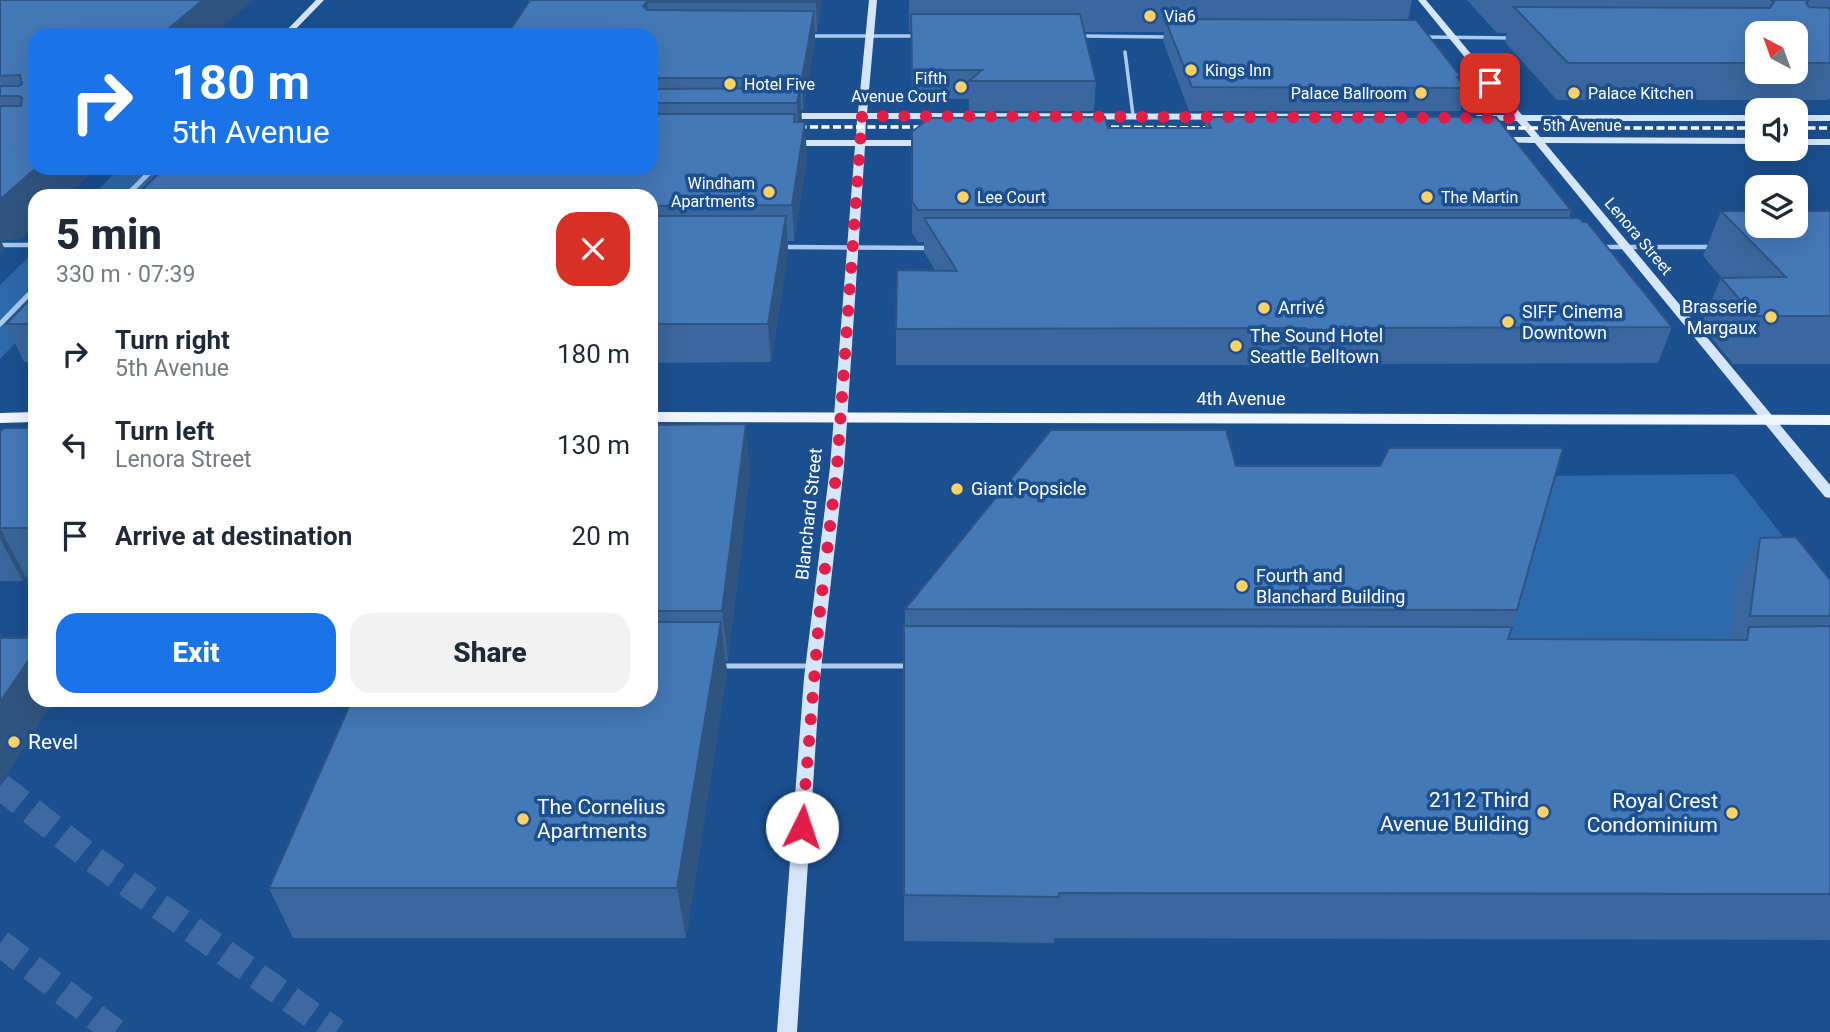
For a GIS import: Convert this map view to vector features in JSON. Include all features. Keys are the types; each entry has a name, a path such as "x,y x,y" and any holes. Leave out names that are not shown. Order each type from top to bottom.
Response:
{"main road":[{"name":"4th Avenue","path":"658,417 1830,420"},
{"path":"0,418 28,418"}],"street":[{"path":"292,28 320,0"},
{"name":"Blanchard Street","path":"787,1032 814,666 828,525 837,467 873,0"},
{"name":"Lenora Street","path":"1422,0 1830,494"},
{"path":"777,116 1411,117"},
{"name":"5th Avenue","path":"1463,118 1745,118"},
{"path":"1808,118 1830,118"},
{"name":"5th Avenue","path":"1488,140 1745,141"},
{"path":"774,143 936,142"},
{"path":"1808,142 1830,142"},
{"path":"133,189 147,175"},
{"path":"0,324 28,296"}],"lane":[{"path":"801,36 918,36"},
{"path":"1069,36 1178,37"},
{"path":"1412,37 1513,38"},
{"path":"1125,52 1133,115"},
{"path":"0,245 28,245"},
{"path":"771,247 936,247"},
{"path":"1599,247 1724,247"},
{"path":"718,666 912,666"}],"shaded area":[{"path":"113,175 174,175 160,189 99,189"},
{"path":"28,258 28,329 0,359 0,285"},
{"path":"1734,474 1830,596 1728,652 1499,656 1535,476"}],"building":[{"path":"0,0 203,0 169,28 28,28 28,175 3,197 0,197 0,106 21,106 22,98 0,96 0,86 22,84 20,75 0,76"},
{"path":"530,0 816,0 647,2 643,6 647,10 814,11 802,78 658,78 658,28 512,28"},
{"path":"1771,0 1809,0 1806,3 1809,7 1830,8 1830,63 1808,63 1808,21 1745,21 1745,63 1568,63 1514,7 1770,8 1774,2"},
{"path":"911,14 1080,14 1096,81 969,81 982,70 912,70"},
{"path":"1165,19 1416,20 1461,77 1457,77 1466,88 1192,87"},
{"path":"800,88 797,103 658,103 658,89"},
{"path":"658,114 795,114 794,122 805,122 792,205 658,206 658,189 143,189 157,175 658,175"},
{"path":"1105,117 1108,128 1211,128 1206,117 1496,117 1571,210 918,210 912,201 912,132 929,118"},
{"path":"1721,211 1745,211 1745,235"},
{"path":"1808,211 1830,211 1830,316 1754,316 1721,278 1786,277 1748,238 1808,238"},
{"path":"658,216 786,216 768,324 658,324"},
{"path":"924,218 1579,218 1587,222 1672,327 1353,328 1309,331 1305,328 896,329 897,270 957,271"},
{"path":"28,301 28,324 6,324"},
{"path":"746,424 722,611 658,611 658,425"},
{"path":"4,428 28,428 28,528 0,528 0,432"},
{"name":"Fourth and Blanchard Building","path":"1051,430 1226,430 1236,466 1380,466 1389,448 1563,448 1517,610 905,609"},
{"path":"1796,537 1830,580 1830,616 1750,616 1760,538"},
{"name":"The Cornelius Apartments","path":"658,622 721,622 677,888 269,888 349,707 658,707"},
{"path":"904,626 1512,627 1508,639 1747,640 1749,627 1830,626 1830,894 1059,893 1059,897 904,895"},
{"path":"0,638 28,638 28,661 0,702"}],"tunnel":[{"path":"0,786 86,854 336,1032"},
{"path":"0,943 115,1032"}],"railway":[{"path":"787,127 938,127"},
{"path":"1088,127 1225,128"},
{"path":"1484,128 1745,128"},
{"path":"1808,128 1830,128"}],"place":[{"name":"Via6","path":"1150,16"},
{"name":"Kings Inn","path":"1191,70"},
{"name":"Hotel Five","path":"730,84"},
{"name":"Fifth Avenue Court","path":"961,87"},
{"name":"Palace Ballroom","path":"1421,93"},
{"name":"Palace Kitchen","path":"1574,93"},
{"name":"Windham Apartments","path":"769,192"},
{"name":"Lee Court","path":"963,197"},
{"name":"The Martin","path":"1427,197"},
{"name":"Arrivé","path":"1264,308"},
{"name":"Brasserie Margaux","path":"1771,317"},
{"name":"SIFF Cinema Downtown","path":"1508,322"},
{"name":"The Sound Hotel Seattle Belltown","path":"1236,346"},
{"name":"Giant Popsicle","path":"957,489"},
{"name":"Fourth and Blanchard Building","path":"1242,586"},
{"name":"Revel","path":"14,742"},
{"name":"2112 Third Avenue Building","path":"1543,812"},
{"name":"Royal Crest Condominium","path":"1732,813"},
{"name":"The Cornelius Apartments","path":"523,819"}],"route":[{"path":"802,827 814,666 828,525 837,467 862,116 1519,118 1490,83"}]}
